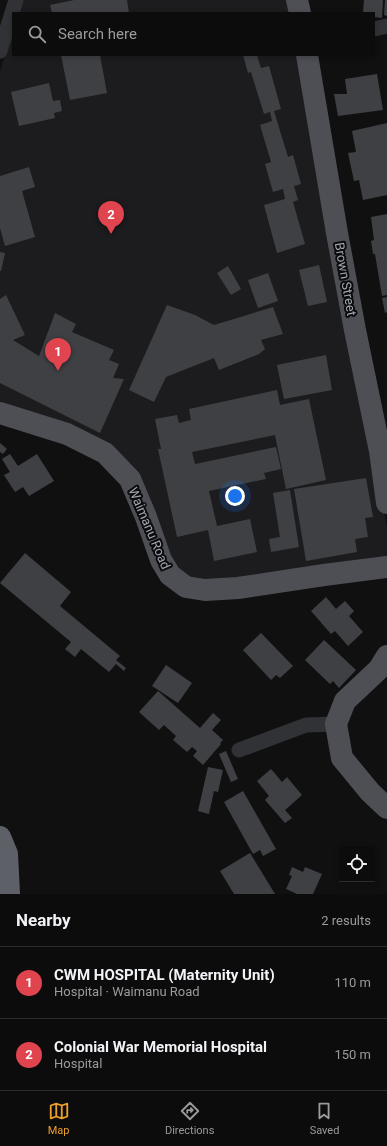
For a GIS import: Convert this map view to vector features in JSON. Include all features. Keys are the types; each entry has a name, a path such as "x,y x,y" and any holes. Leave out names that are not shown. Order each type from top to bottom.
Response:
{"highway":[{"path":"0,837 7,854 9,894"}],"main road":[{"path":"298,0 300,12"},
{"name":"Brown Street","path":"307,56 338,240 380,451 387,503"},
{"name":"Waimanu Road","path":"0,413 67,434 105,452 130,479 146,517 161,560 170,575 186,587 205,590 238,588 387,567"},
{"path":"387,656 378,669 345,701 336,724 342,758 370,792 387,808"}],"street":[{"path":"12,12 16,0"},
{"path":"0,51 12,13"},
{"path":"375,29 387,26"},
{"path":"239,750 306,725 336,724"}],"shaded area":[{"path":"22,0 290,0 292,12 18,12"},
{"path":"12,32 12,56 300,56 387,528 387,566 188,582 167,561 134,473 0,410 0,71"}],"building":[{"path":"74,0 127,0 129,12 52,12 50,5"},
{"path":"364,0 383,0 382,18 375,17 375,12 363,12"},
{"path":"385,0 387,0 387,16 384,15"},
{"path":"61,56 100,56 107,93 70,100"},
{"path":"243,56 257,56 261,68 269,66 281,109 274,111 288,157 293,155 301,184 294,186 298,200 293,202 305,244 277,253 264,205 285,199 283,189 273,192 265,164 271,162 260,125 272,121 270,112 264,114 251,72 248,73"},
{"path":"377,74 383,110 338,116 334,94 347,94 345,79"},
{"path":"49,83 53,101 60,100 62,111 54,113 55,118 19,126 11,92"},
{"path":"387,123 387,195 363,200 359,180 354,181 348,153 356,152 352,131"},
{"path":"29,167 35,187 22,191 35,237 5,246 0,228 0,176"},
{"path":"387,214 387,295 382,296 375,254 373,254 371,241 374,240 371,217"},
{"path":"0,252 5,253 1,271 0,271"},
{"path":"319,265 327,302 308,306 299,270"},
{"path":"228,266 241,289 231,295 217,273"},
{"path":"268,273 278,301 258,308 248,280"},
{"path":"6,295 25,335 13,340 39,356 55,313 76,324 72,332 114,350 109,360 119,364 113,378 124,379 100,433 0,383 0,299"},
{"path":"387,297 387,312 385,313 382,298"},
{"path":"167,305 195,315 214,325 273,307 283,334 261,340 265,349 259,354 219,370 214,358 166,377 154,402 129,390"},
{"path":"326,355 332,390 284,399 277,365"},
{"path":"277,390 280,405 309,399 326,480 286,489 275,435 192,452 195,464 276,447 281,469 264,473 266,479 209,491 217,526 250,519 257,552 214,561 208,530 177,537 158,449 161,449 155,419 177,415 179,423 191,420 189,409"},
{"path":"0,443 7,449 3,454 0,452"},
{"path":"10,454 18,466 37,454 54,481 29,496 23,487 15,492 4,475 10,472 2,459"},
{"path":"366,478 373,517 365,518 368,537 355,539 357,552 306,561 294,489"},
{"path":"290,490 299,547 271,552 269,539 280,537 273,493"},
{"path":"25,553 71,592 60,606 120,656 116,660 126,668 124,671 116,664 109,672 81,649 75,657 65,649 71,642 0,583"},
{"path":"326,597 336,609 345,601 354,611 349,616 363,632 348,646 335,631 331,634 311,611"},
{"path":"261,633 293,666 280,678 276,675 271,680 243,650"},
{"path":"324,640 356,670 339,688 333,681 330,684 305,660"},
{"path":"166,665 192,683 178,703 152,686"},
{"path":"158,691 200,728 213,713 221,720 212,730 223,740 203,765 193,756 197,751 192,747 187,752 173,740 176,736 164,725 159,730 139,712"},
{"path":"226,751 238,779 231,782 219,754"},
{"path":"208,767 223,770 218,792 214,791 209,814 198,811"},
{"path":"271,769 282,782 287,777 302,795 285,810 292,818 285,823 265,800 269,796 257,781"},
{"path":"243,791 276,849 263,856 260,850 253,854 224,802"},
{"path":"250,853 275,894 234,894 220,871"},
{"path":"292,867 303,872 305,867 322,874 313,894 297,894 286,889 292,876 289,875"}],"place":[{"name":"Colonial War Memorial Hospital","path":"111,234"},
{"name":"CWM HOSPITAL (Maternity Unit)","path":"58,371"}]}
